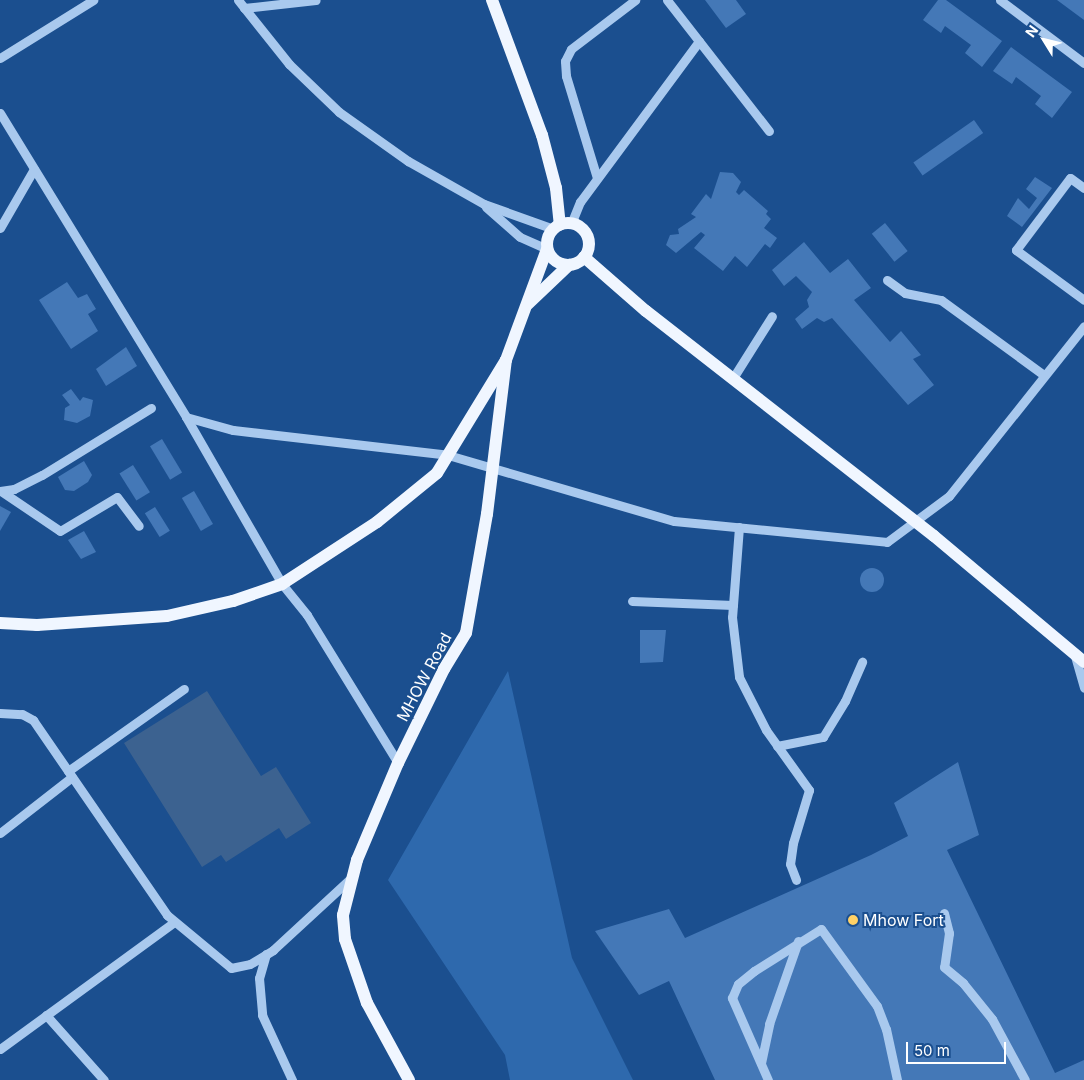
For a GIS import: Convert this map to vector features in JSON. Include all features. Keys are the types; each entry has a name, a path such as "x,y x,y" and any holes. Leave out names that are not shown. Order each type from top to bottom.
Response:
{"main road":[{"path":"0,623 37,625 167,616 282,584 377,522 437,473 506,360 547,249 562,226 556,188 542,135 492,0"},
{"path":"562,226 587,237 584,257"},
{"path":"547,249 558,263 569,265"},
{"path":"528,304 569,265 584,257"},
{"path":"584,257 733,378 914,520 1080,659"},
{"name":"MHOW Road","path":"409,1080 367,1003 352,964 343,915 352,878 398,763 444,668 466,633 506,360"}],"street":[{"path":"0,58 93,0"},
{"path":"238,0 290,64 339,112 408,161 484,204 520,237 547,249"},
{"path":"244,8 316,0"},
{"path":"598,178 566,76 565,60 571,49 635,0"},
{"path":"668,0 769,132"},
{"path":"1000,0 1084,62"},
{"path":"484,204 562,226 699,40"},
{"path":"0,113 186,417 282,584 307,615 398,763"},
{"path":"0,228 34,169"},
{"path":"1084,188 1070,178 1016,250 1084,300"},
{"path":"887,280 905,293 941,300 1044,375"},
{"path":"733,378 772,316"},
{"path":"186,417 280,437 448,455 492,465 674,521 887,542 914,520 949,496 1084,326"},
{"path":"0,491 42,475 151,408"},
{"path":"0,491 60,531 118,497 139,526"},
{"path":"739,527 733,605 739,677 750,703 777,746 809,790 793,843 790,864 796,880"},
{"path":"632,601 733,605"},
{"path":"1080,659 1084,688"},
{"path":"777,746 823,737 862,662"},
{"path":"0,833 70,774 184,689"},
{"path":"0,713 22,714 33,720 174,922 231,968 250,964 266,954 352,878"},
{"path":"944,913 949,933 944,967 963,983 992,1018 1025,1080"},
{"path":"0,1049 174,922"},
{"path":"768,1080 732,998 743,980 821,928 832,939 876,1006 886,1029 897,1080"},
{"path":"761,1063 770,1024 798,942"},
{"path":"266,954 260,978 262,1015 292,1080"},
{"path":"46,1015 104,1080"}],"shaded area":[{"path":"508,671 572,958 633,1080 510,1080 505,1055 388,880"},
{"path":"207,691 261,776 276,767 311,823 286,839 279,828 226,862 221,855 202,867 124,743"}],"building":[{"path":"705,0 736,0 746,14 726,28"},
{"path":"938,0 946,0 1002,41 982,67 965,53 971,45 945,26 941,33 923,20"},
{"path":"1057,0 1084,0 1084,20"},
{"path":"1011,47 1072,92 1052,118 1035,104 1041,96 1016,77 1012,84 993,71"},
{"path":"974,120 983,133 923,176 913,162"},
{"path":"720,172 733,173 741,182 736,192 739,195 744,190 768,211 766,214 771,219 764,228 777,238 770,248 765,244 747,267 735,256 723,271 694,248 705,235 701,232 676,253 666,245 670,235 679,234 678,229 696,217 691,214 706,194 711,199"},
{"path":"1035,177 1052,188 1022,227 1007,216 1018,198 1029,209 1037,198 1026,189"},
{"path":"885,223 908,251 894,262 872,234"},
{"path":"804,242 830,273 848,259 871,288 854,300 890,342 901,331 921,355 913,359 934,385 908,405 832,318 824,322 817,318 802,329 795,319 809,307 807,300 812,292 796,276 784,286 772,270"},
{"path":"67,282 78,298 87,294 96,309 88,314 98,331 71,349 39,300"},
{"path":"126,347 137,366 106,386 96,369"},
{"path":"71,389 80,401 83,397 93,400 90,416 77,423 64,420 65,408 70,405 62,395"},
{"path":"162,439 182,472 170,480 150,446"},
{"path":"84,461 92,475 88,482 74,491 65,490 58,477"},
{"path":"133,465 150,492 136,501 119,473"},
{"path":"194,491 213,524 201,531 182,498"},
{"path":"0,506 11,512 0,531"},
{"path":"155,507 170,531 160,537 145,513"},
{"path":"84,531 96,552 81,559 68,540"},
{"path":"872,568 880,572 884,580 880,588 872,592 864,588 860,580 864,572"},
{"path":"640,630 666,630 663,662 640,663"},
{"name":"Mhow Fort","path":"958,762 979,835 947,850 1055,1073 1084,1060 1084,1080 715,1080 669,981 639,995 595,931 669,909 685,938 871,855 908,836 894,803"}],"place":[{"name":"Mhow Fort","path":"853,920"}]}
